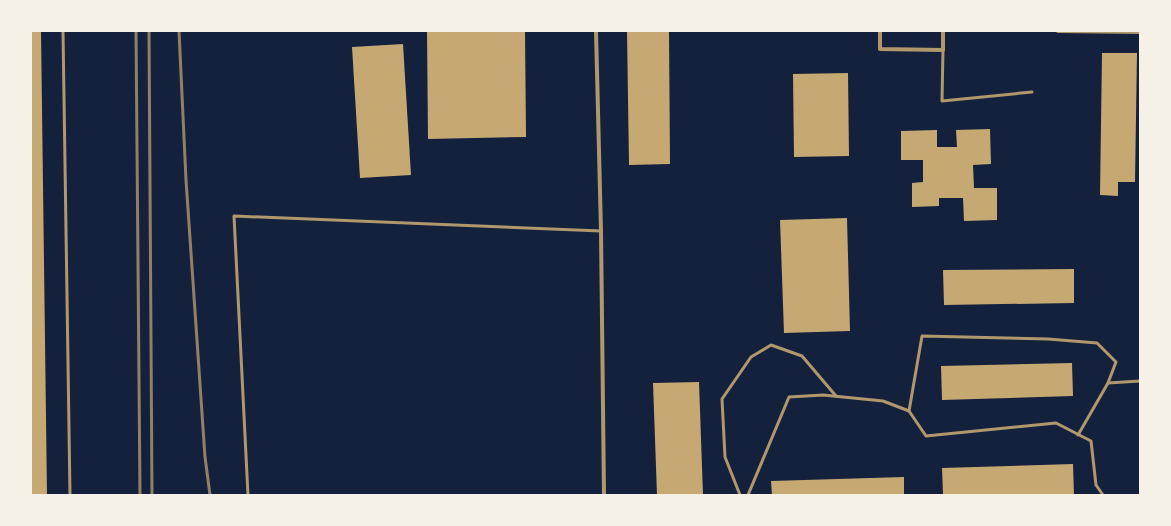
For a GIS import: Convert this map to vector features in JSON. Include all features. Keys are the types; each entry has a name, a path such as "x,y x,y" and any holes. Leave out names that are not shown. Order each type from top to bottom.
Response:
{"street":[{"path":"596,31 601,231 604,495"},
{"path":"880,31 880,49 943,50 943,31"},
{"path":"1058,31 1140,32"}],"lane":[{"path":"63,31 70,495"},
{"path":"943,50 942,101 1032,92"},
{"path":"248,495 234,216 601,231"},
{"path":"909,411 922,336 1048,339 1097,343 1116,362 1108,383 1078,435"},
{"path":"740,495 725,457 722,400 751,358 771,344 802,356 836,396"},
{"path":"1108,383 1140,381"},
{"path":"748,495 789,397 823,395 883,401 909,411 926,436 1056,423 1091,441 1096,485 1103,495"}],"building":[{"path":"31,31 41,31 47,495 31,495"},
{"path":"427,31 525,31 526,137 428,139"},
{"path":"627,31 669,31 670,164 629,165"},
{"path":"403,44 411,175 360,178 352,47"},
{"path":"1102,53 1137,53 1135,182 1118,182 1118,196 1100,195"},
{"path":"848,73 849,156 794,157 793,74"},
{"path":"990,129 991,164 973,165 974,188 997,188 997,220 964,221 963,198 939,198 939,206 912,207 912,183 923,182 923,160 901,160 901,131 937,130 937,147 957,147 956,130"},
{"path":"847,218 850,331 784,333 780,220"},
{"path":"1074,269 1074,303 944,305 943,270"},
{"path":"1072,363 1073,396 942,400 941,366"},
{"path":"699,382 703,495 657,495 653,383"},
{"path":"1073,464 1074,495 943,495 942,468"},
{"path":"904,477 904,495 772,495 771,481"}],"railway":[{"path":"136,31 140,495"},
{"path":"149,31 152,495"},
{"path":"179,31 186,180 205,457 210,495"}]}
